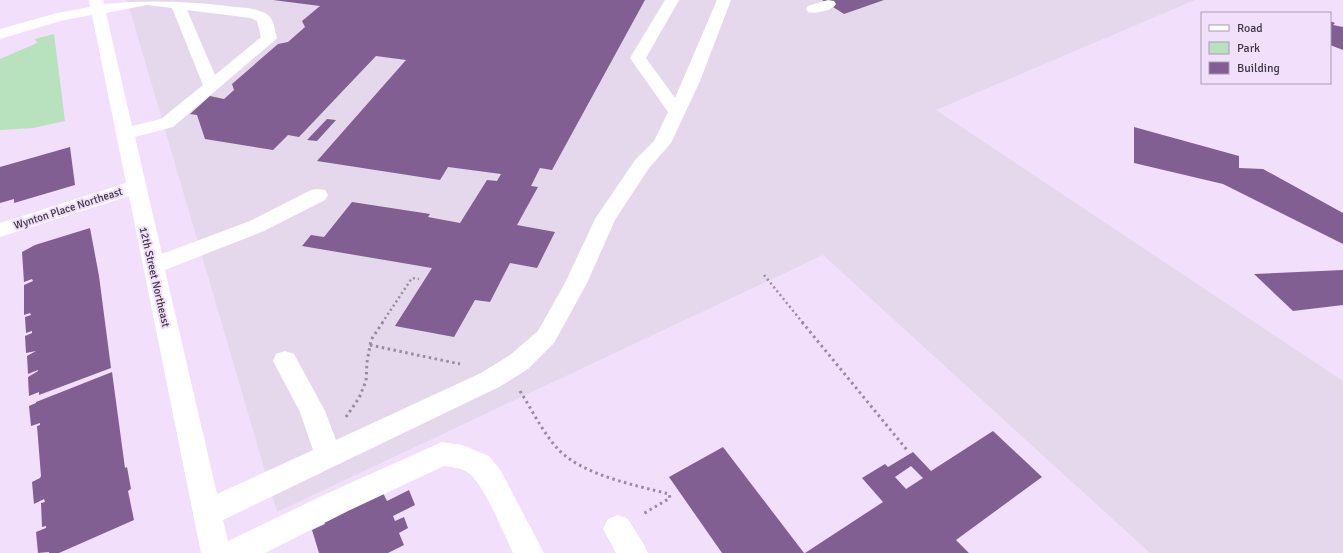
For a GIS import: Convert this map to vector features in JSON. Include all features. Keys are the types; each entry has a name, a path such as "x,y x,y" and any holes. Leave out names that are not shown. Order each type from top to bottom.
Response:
{"street":[{"path":"672,0 638,58 677,112"},
{"path":"207,513 490,380 519,362 546,337 576,283 604,218 642,164 662,143 692,81 724,0"},
{"path":"0,34 62,16 96,4 147,1 254,14 264,19 268,38 167,123 124,134"},
{"name":"12th Street Northeast","path":"96,4 207,513 218,552"},
{"path":"177,4 211,85"},
{"path":"813,9 829,4"},
{"name":"Wynton Place Northeast","path":"0,230 135,187"},
{"path":"153,266 245,231 318,195"},
{"path":"285,361 312,411 328,456"},
{"path":"218,552 338,502 442,454 462,457 479,465 491,480 529,553"},
{"path":"618,529 633,553"}],"path":[{"path":"764,275 907,450"},
{"path":"343,421 359,398 366,381 367,362 371,340 412,278 419,279"},
{"path":"370,345 466,366"},
{"path":"519,389 558,449 579,465 617,480 670,494 670,498 618,529"}],"shaded area":[{"path":"127,0 1195,0 936,110 1343,381 1343,553 1150,553 823,255 277,512"}],"green space":[{"path":"54,34 65,121 33,128 0,130 0,59 37,43 35,39"}],"building":[{"path":"273,0 645,0 552,170 540,168 531,186 538,187 517,225 555,232 537,268 510,263 490,302 475,300 454,337 395,326 432,268 302,246 311,235 324,237 352,202 430,214 428,217 460,223 487,180 497,181 501,174 448,167 440,180 317,161 406,60 376,56 299,137 288,135 273,150 205,139 197,115 190,114 210,96 224,99 234,90 232,84 278,44 288,42 305,27 302,21 320,6"},
{"path":"822,0 884,0 844,14"},
{"path":"1331,21 1335,23 1333,25 1343,27 1343,50 1331,45"},
{"path":"327,119 336,120 317,141 307,140"},
{"path":"1134,127 1239,156 1239,168 1263,169 1343,213 1343,244 1223,184 1134,163"},
{"path":"70,147 75,185 14,203 14,199 0,203 0,167"},
{"path":"90,228 99,276 111,368 39,395 39,392 29,396 28,377 38,370 28,374 27,356 36,351 26,353 25,336 32,333 32,331 26,333 25,317 31,315 30,313 24,315 24,285 33,281 32,279 24,282 22,252 35,245"},
{"path":"1343,270 1343,305 1293,311 1254,274"},
{"path":"112,372 125,468 127,467 131,489 128,491 134,520 59,553 38,553 36,532 46,528 46,526 42,527 41,503 45,502 44,499 34,504 32,482 41,476 37,426 40,425 40,423 31,426 29,406"},
{"path":"993,431 1042,477 956,540 969,553 805,553 883,502 862,478 885,464 888,467 913,452 931,471","holes":["911,466 923,478 906,489 895,477"]},
{"path":"723,447 804,553 722,553 669,477"},
{"path":"409,490 415,505 393,516 395,521 404,517 408,528 399,533 404,545 388,553 319,553 312,530 325,524 324,521 383,493 387,501"}]}
